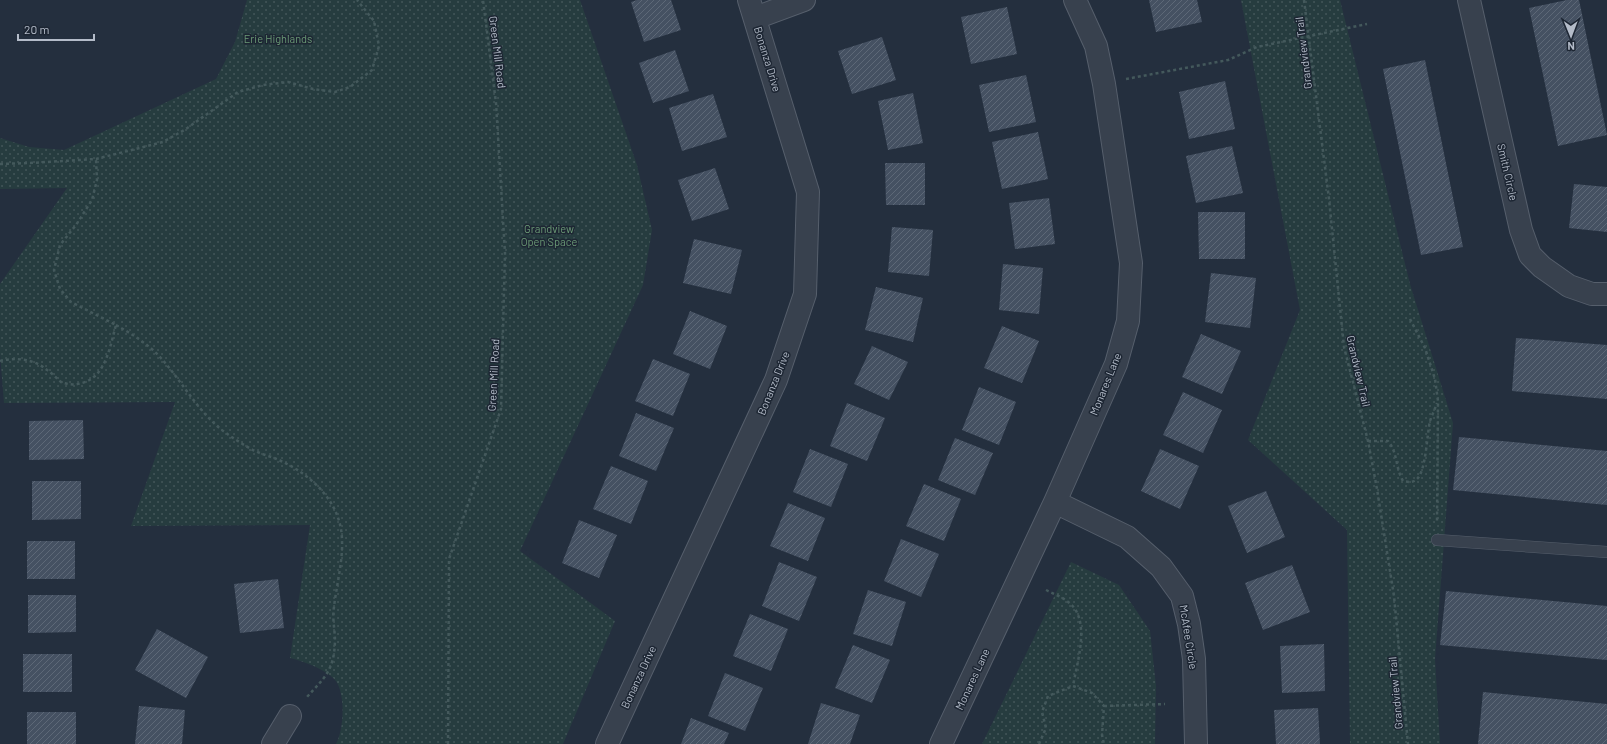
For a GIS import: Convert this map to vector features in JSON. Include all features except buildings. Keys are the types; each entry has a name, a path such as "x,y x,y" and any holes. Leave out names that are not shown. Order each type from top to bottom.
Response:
{"street":[{"path":"752,9 804,0"},
{"name":"Monares Lane","path":"941,744 1054,502 1116,364 1128,321 1131,263 1104,84 1096,46 1075,0"},
{"name":"Smith Circle","path":"1470,0 1521,230 1530,255 1542,267 1569,286 1592,294 1607,294"},
{"name":"Bonanza Drive","path":"607,744 776,380 805,294 808,192 752,9"},
{"name":"McAfee Circle","path":"1054,502 1127,537 1162,567 1182,596 1189,624 1194,659 1196,744"},
{"path":"273,744 290,716"}],"lane":[{"path":"1437,540 1607,552"}],"path":[{"path":"0,164 96,159 163,142 186,129 238,92 263,85 288,82 313,89 335,92 350,87 372,70 379,46 374,21 357,0"},
{"name":"Green Mill Road","path":"448,744 449,559 501,409 505,253 496,103 483,0"},
{"name":"Grandview Trail","path":"1304,0 1329,199 1344,347 1368,441 1394,596 1408,744"},
{"path":"1104,84 1228,60 1257,48 1367,24"},
{"path":"96,159 97,180 92,200 76,225 60,245 54,270 60,289 71,302 116,325 137,338 159,356 184,386 198,408 217,426 252,449 280,460 308,476 325,494 339,517 342,541 333,612 335,640 333,660 330,669 319,684"},
{"path":"1410,319 1425,348 1435,379 1438,401 1437,540"},
{"path":"0,362 8,359 27,360 46,368 62,382 75,385 91,381 102,371 116,325"},
{"path":"1368,441 1388,441 1394,448 1396,463 1402,481 1416,481 1423,468 1430,419 1438,401"},
{"path":"1046,590 1064,598 1075,609 1082,628 1081,645 1073,686"},
{"path":"1039,744 1046,728 1042,712 1048,696 1073,686 1092,693 1104,706 1102,735 1104,744"},
{"path":"1104,706 1164,704"}],"green space":[{"path":"247,0 580,0 637,165 652,230 643,285 520,551 615,621 563,744 336,744 341,729 343,709 337,682 327,673 307,663 290,658 310,525 131,526 175,402 4,403 0,354 0,284 67,188 0,189 0,138 29,147 64,150 216,79 235,42"},
{"path":"1241,0 1340,0 1410,284 1453,423 1435,659 1440,744 1350,744 1347,530 1248,440 1300,310"},
{"path":"1071,562 1119,585 1150,631 1156,686 1155,744 982,744"}],"park label":[{"name":"Erie Highlands","path":"278,38"},
{"name":"Grandview Open Space","path":"549,234"}]}
